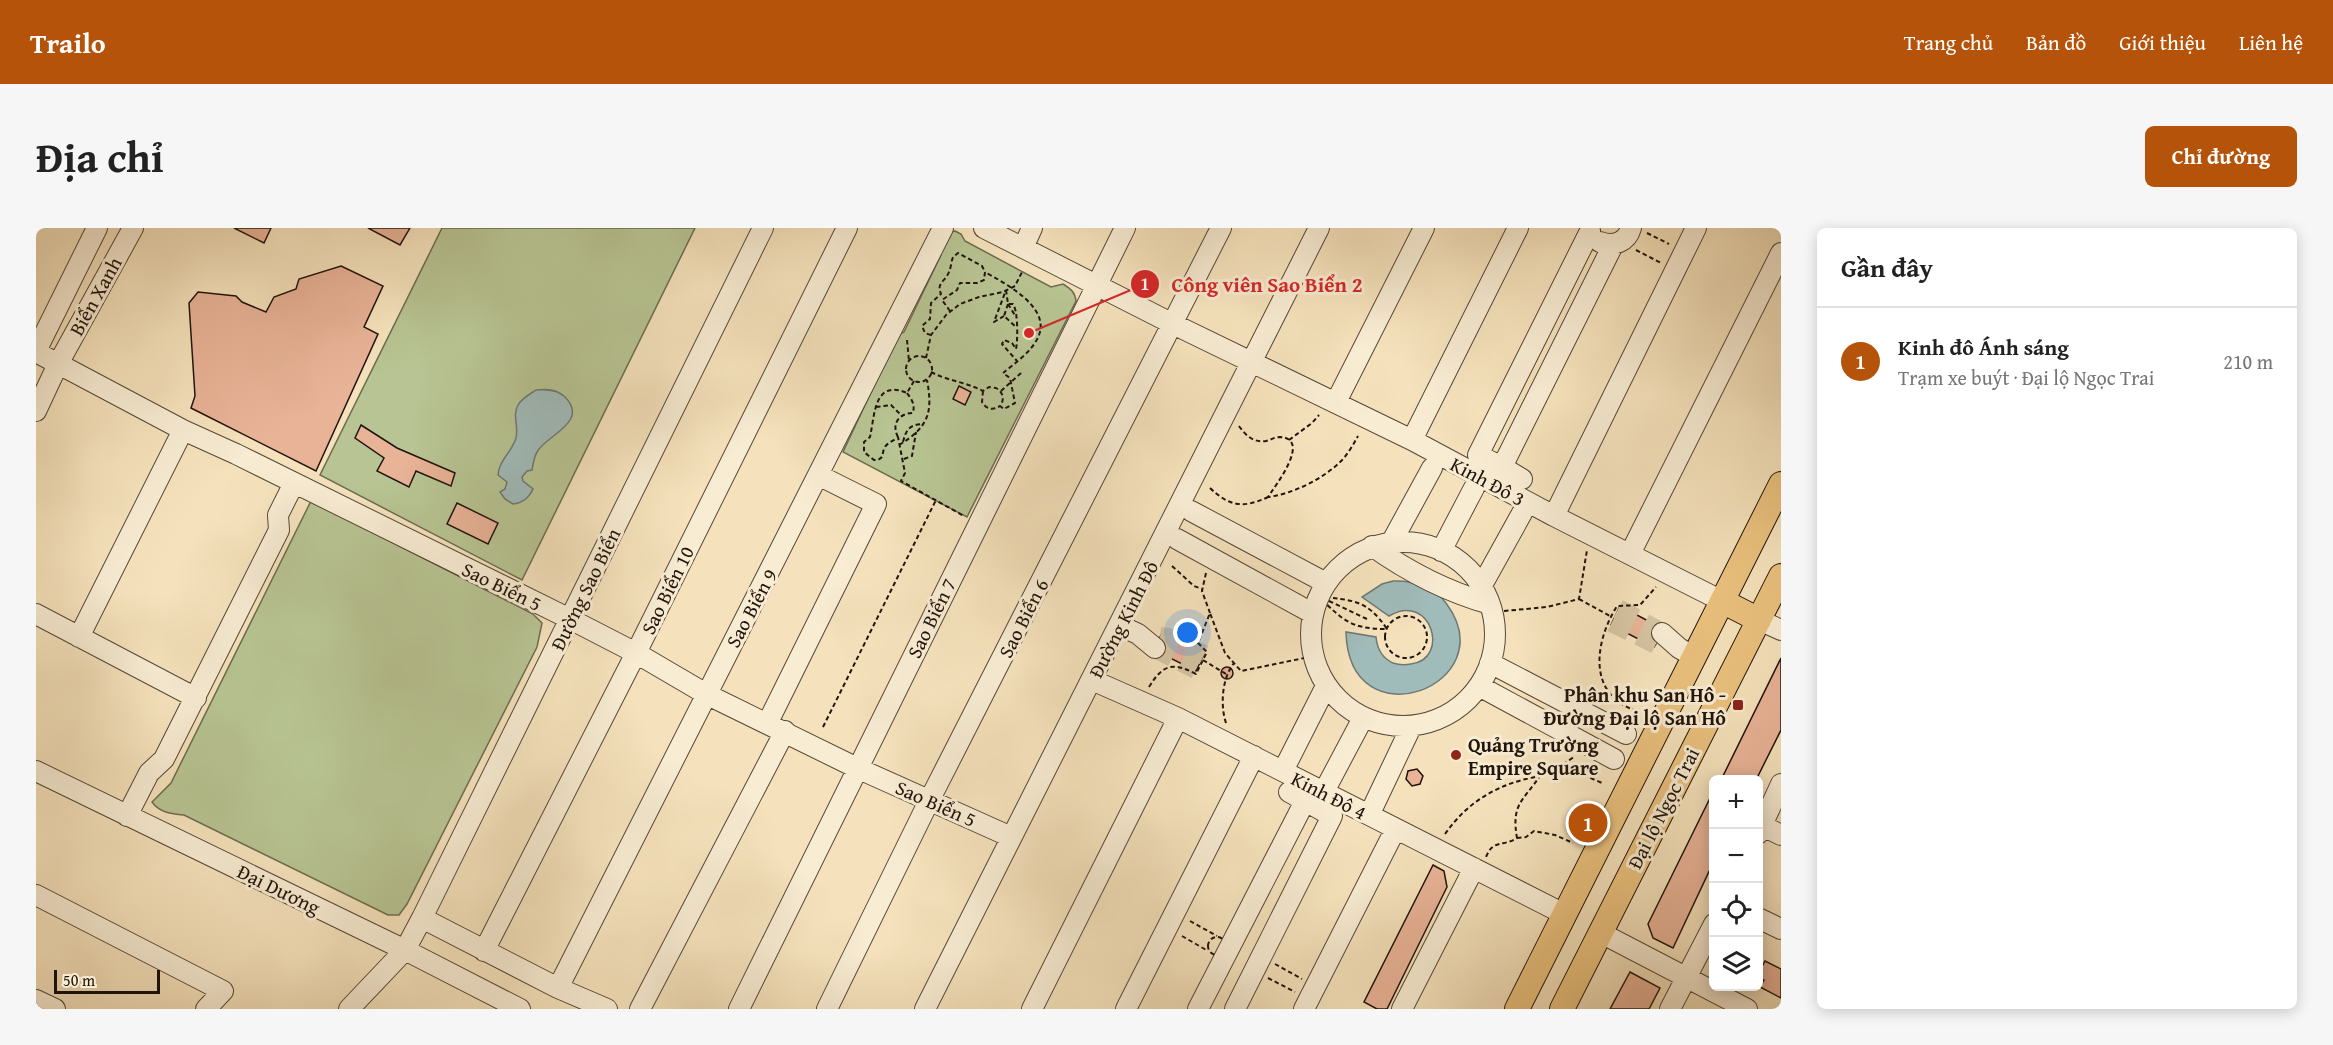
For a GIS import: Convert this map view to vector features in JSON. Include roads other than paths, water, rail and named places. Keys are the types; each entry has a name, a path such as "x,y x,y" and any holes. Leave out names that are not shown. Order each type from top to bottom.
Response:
{"main road":[{"name":"Đại lộ Ngọc Trai","path":"1517,1009 1686,653 1722,602 1781,484"},
{"name":"Đại lộ Ngọc Trai","path":"1562,1009 1781,576"},
{"path":"1722,602 1759,620"},
{"path":"1564,914 1600,933"}],"street":[{"name":"Biển Xanh","path":"58,364 36,351 97,228"},
{"name":"Biển Xanh","path":"36,411 58,364 133,228"},
{"name":"Đường Sao Biển","path":"349,1009 405,950 422,918 763,228"},
{"name":"Sao Biển 10","path":"484,951 636,653 847,228"},
{"name":"Sao Biển 9","path":"558,988 944,228"},
{"name":"Kinh Đô 3","path":"984,228 1173,324 1412,440 1722,602"},
{"path":"1023,248 1032,228"},
{"name":"Sao Biển 7","path":"739,1009 1125,228"},
{"name":"Sao Biển 6","path":"827,1009 930,800 1221,228"},
{"name":"Đường Kinh Đô","path":"926,1009 1319,228"},
{"path":"1336,402 1424,228"},
{"path":"1412,440 1518,228"},
{"path":"1554,516 1696,228"},
{"path":"1522,479 1470,452 1491,428 1590,230 1599,242 1628,237"},
{"path":"1502,467 1593,285 1628,237"},
{"path":"1630,554 1781,253"},
{"path":"1570,272 1593,285"},
{"path":"1550,311 1578,314"},
{"path":"1550,311 1569,332"},
{"path":"1526,359 1550,371"},
{"name":"Sao Biển 5","path":"58,364 183,430 570,619 636,653 706,694 776,726 857,768 1011,837"},
{"path":"1516,377 1541,389"},
{"path":"1507,396 1531,409"},
{"path":"1491,428 1515,440"},
{"path":"79,637 183,430"},
{"path":"1381,544 1432,468"},
{"path":"640,1009 776,726 876,504 820,476"},
{"path":"127,816 149,773 164,759 196,698 279,530 278,514 294,483"},
{"path":"1441,551 1474,488"},
{"path":"1191,511 1319,597"},
{"path":"1487,601 1522,513"},
{"path":"1177,539 1208,557 1319,597"},
{"path":"1418,543 1441,551 1462,564 1487,601 1495,628 1490,663 1479,686 1457,710 1435,721 1411,727 1386,726 1363,718 1342,704 1326,686 1314,656 1310,639 1310,618 1319,597 1348,560 1381,544 1418,543"},
{"path":"1381,544 1393,562 1465,597 1487,601"},
{"path":"36,615 196,698"},
{"path":"1759,620 1781,630"},
{"path":"1119,625 1158,642"},
{"path":"1659,638 1686,653"},
{"path":"1490,663 1626,734"},
{"name":"Kinh Đô 4","path":"1092,680 1178,718 1395,830 1479,865 1564,914"},
{"path":"1287,763 1326,686"},
{"path":"1479,686 1614,759"},
{"path":"1551,725 1564,701"},
{"path":"1032,1009 1178,718"},
{"path":"1328,784 1363,718"},
{"path":"1373,807 1411,727"},
{"path":"1126,1009 1254,756"},
{"name":"Đại Dương","path":"36,771 405,950 520,1009"},
{"path":"1761,829 1781,784"},
{"path":"1198,1009 1297,797 1335,817 1235,1009"},
{"path":"1305,1009 1395,830"},
{"path":"1763,830 1781,835"},
{"path":"1402,1009 1479,865"},
{"path":"36,896 223,991 206,1009"},
{"path":"422,918 558,988 607,1009"},
{"path":"1763,920 1781,929"},
{"path":"1670,1009 1709,932"},
{"path":"1600,933 1747,1009"},
{"path":"36,1000 55,1009"}],"water":[{"path":"536,390 558,392 571,405 572,413 570,421 537,452 532,470 527,471 522,477 523,481 533,489 530,495 525,500 513,504 500,492 505,489 507,482 498,475 499,470 516,438 518,405"},
{"path":"1393,581 1415,583 1436,593 1446,603 1459,632 1457,658 1442,678 1420,691 1395,694 1371,687 1354,667 1346,632 1376,637 1381,652 1393,663 1409,664 1423,659 1430,651 1433,640 1431,629 1425,619 1416,612 1404,611 1389,616 1362,597 1382,584"}],"tunnel":[{"path":"1618,609 1662,633"},
{"path":"1612,622 1656,644"},
{"path":"1160,637 1168,638 1204,655"},
{"path":"1155,648 1196,669"}],"place":[{"name":"Công viên Sao Biển 2","path":"1029,333"},
{"name":"Phân khu San Hô - Đường Đại lộ San Hô","path":"1738,705"},
{"name":"Quảng Trường Empire Square","path":"1456,755"},
{"name":"Kinh đô Ánh sáng","path":"1588,823"}]}
